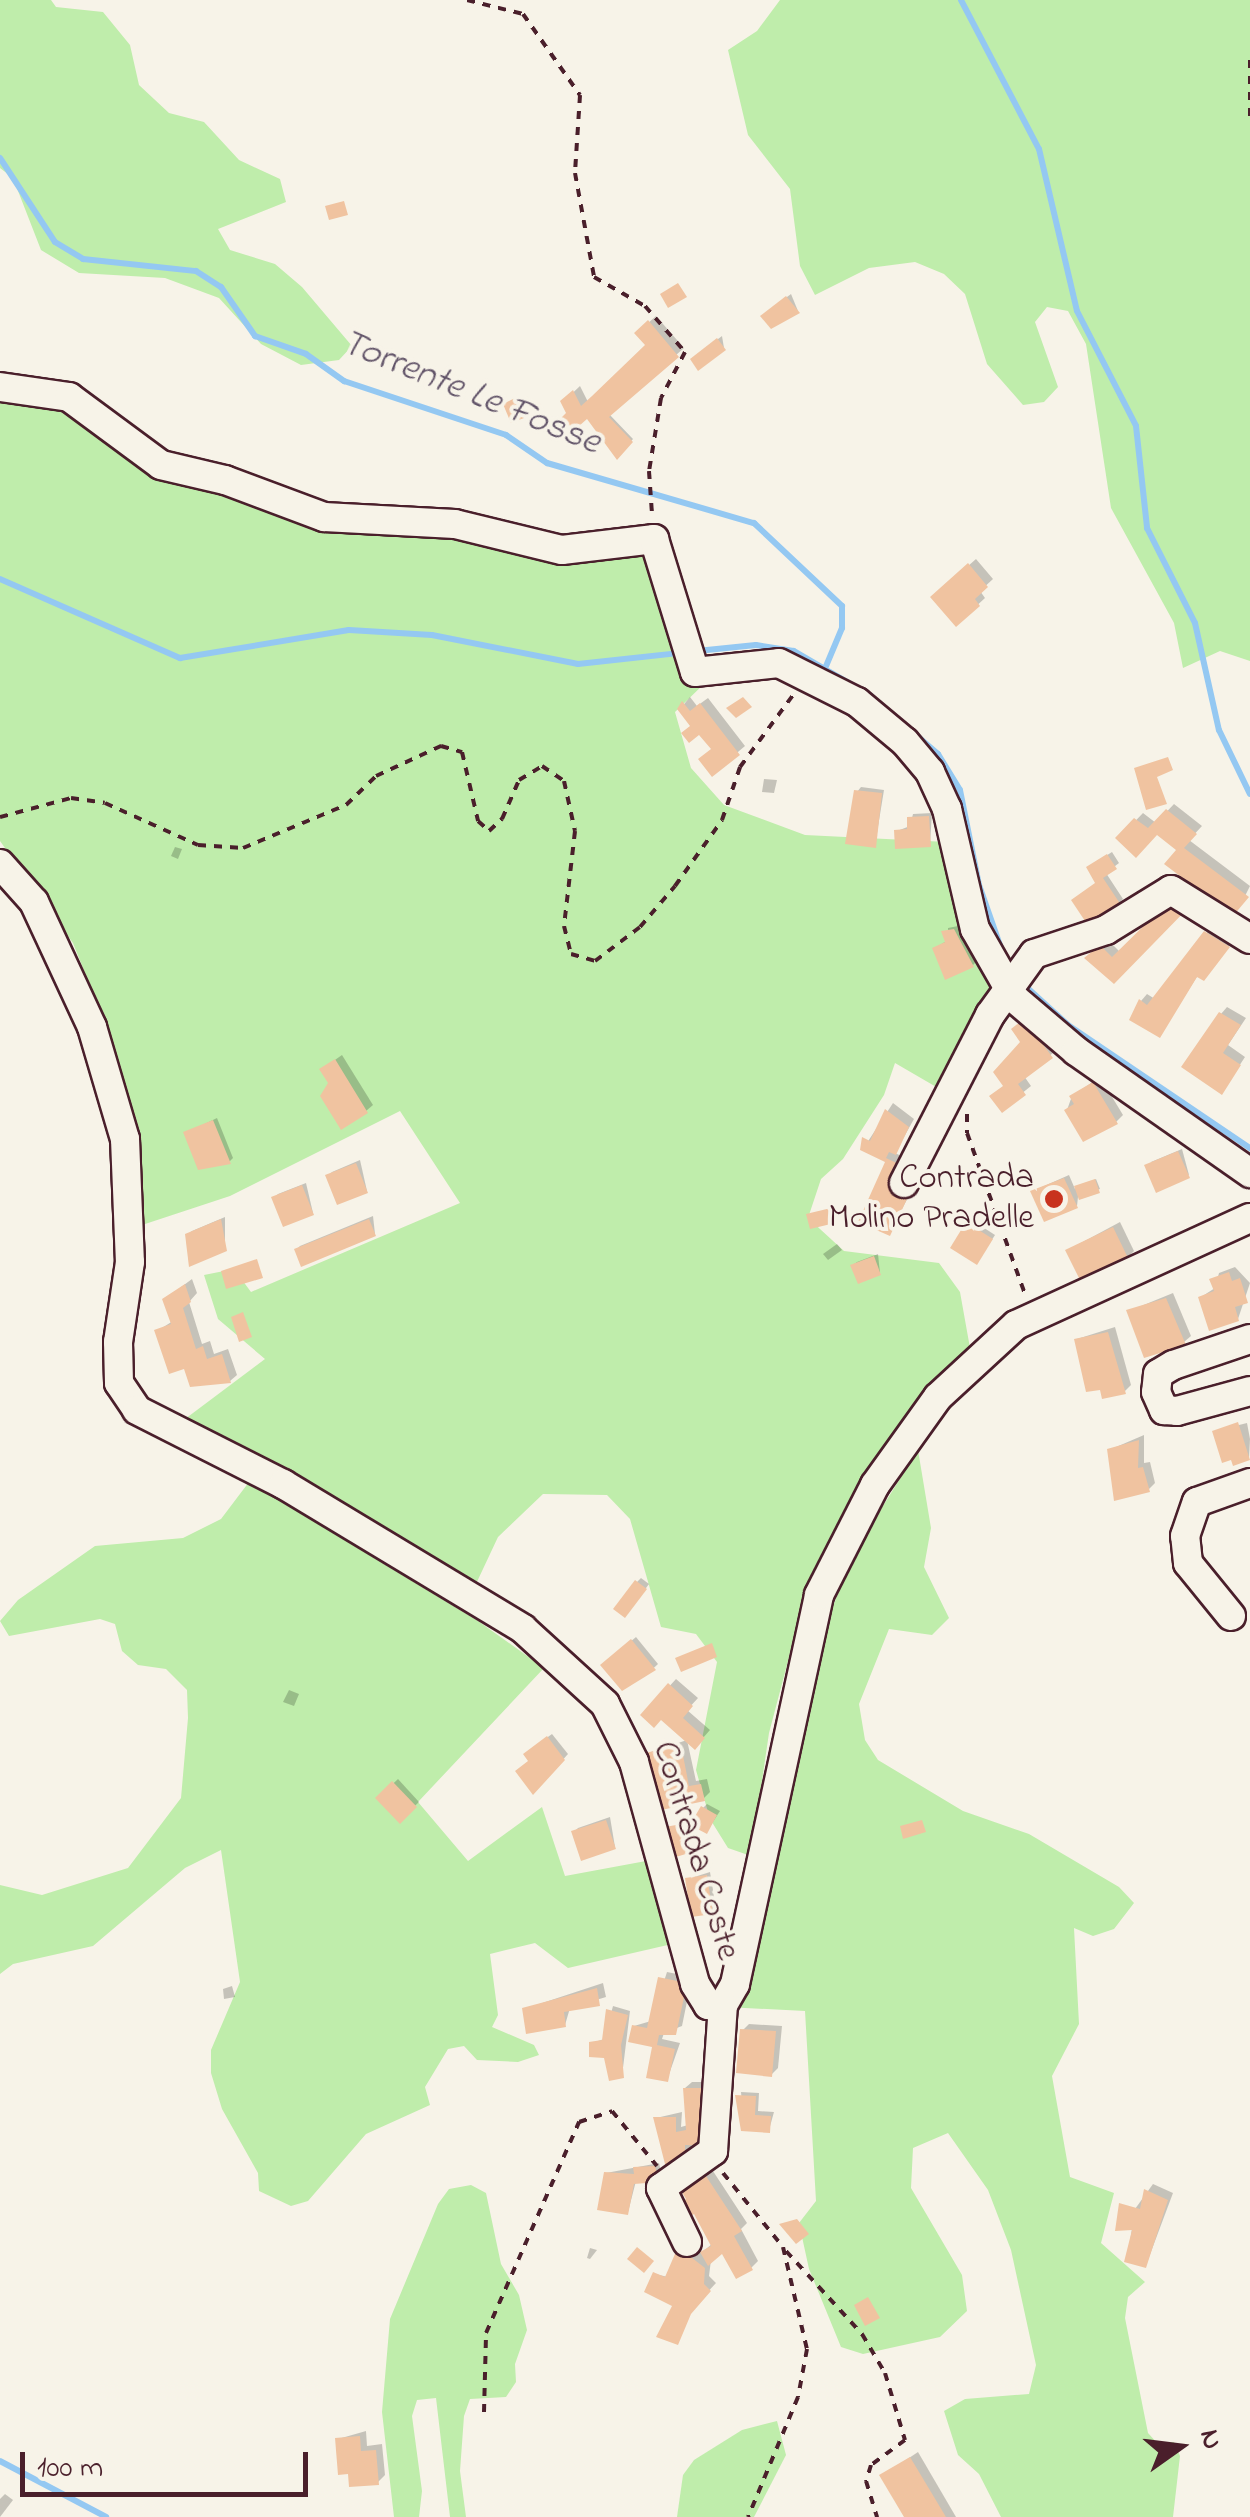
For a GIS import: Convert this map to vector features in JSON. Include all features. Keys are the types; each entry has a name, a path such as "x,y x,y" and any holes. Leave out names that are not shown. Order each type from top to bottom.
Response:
{"street":[{"path":"0,387 69,396 161,464 324,518 455,524 562,550 654,539 694,672 780,664 857,702 930,772 947,809 975,929 1007,988 1076,1052 1250,1173"},
{"name":"Contrada Coste","path":"0,864 34,902 92,1028 125,1139 130,1262 118,1342 120,1384 138,1410 282,1484 522,1629 606,1704 634,1762 694,1984 708,2005 724,2005 735,1984 819,1595 875,1485 938,1396 974,1359 1034,1317 1250,1218"},
{"path":"904,1183 1007,988 1050,944 1106,930 1172,890 1250,939"},
{"path":"1250,1339 1158,1374 1156,1392 1164,1410 1177,1411 1250,1391"},
{"path":"1231,1616 1188,1563 1185,1536 1197,1502 1250,1482"},
{"path":"687,2242 666,2208 665,2184 713,2151 724,2005"}],"path":[{"path":"467,0 523,14 580,95 575,173 594,277 645,306 686,352 661,398 649,470 654,539"},
{"path":"1250,60 1250,121"},
{"path":"0,818 71,798 106,803 198,845 243,848 346,805 376,776 441,746 462,752 478,821 489,831 502,820 518,780 542,766 564,780 575,831 564,926 571,954 595,960 640,927 675,886 722,820 740,767 808,675"},
{"path":"967,1113 967,1132 1034,1317"},
{"path":"484,2412 486,2332 579,2122 612,2111 648,2150 665,2184"},
{"path":"713,2151 734,2194 862,2334 885,2373 905,2440 871,2465 866,2481 877,2517"},
{"path":"748,2517 798,2397 807,2349 783,2247"}],"green space":[{"path":"0,0 51,0 56,7 103,12 130,45 139,85 169,113 204,122 239,160 280,179 286,202 218,229 230,250 275,264 302,287 352,346 339,360 301,365 261,344 219,298 165,278 79,273 41,250 13,178 0,168"},
{"path":"780,0 1250,0 1250,661 1220,651 1183,668 1174,623 1111,508 1086,344 1068,311 1047,307 1035,322 1058,387 1044,402 1023,405 987,364 965,294 944,274 915,262 869,268 815,295 800,266 790,189 748,135 728,50 757,31"},
{"path":"0,401 61,405 152,474 214,487 313,528 387,528 645,552 706,682 675,712 691,768 724,805 805,835 947,842 1003,1004 938,1088 895,1063 884,1095 843,1159 821,1179 808,1218 844,1251 939,1263 960,1292 970,1348 906,1416 830,1537 802,1608 769,1733 751,1856 728,1848 710,1819 696,1770 717,1662 696,1634 661,1627 630,1519 607,1495 543,1494 498,1537 475,1586 285,1467 185,1419 265,1359 218,1319 204,1275 234,1269 251,1292 460,1203 400,1111 230,1196 139,1226 134,1119 99,1008 73,943 0,841"},
{"path":"918,1450 931,1528 924,1567 949,1618 932,1635 889,1629 859,1704 865,1740 878,1760 963,1811 1029,1834 1119,1887 1134,1903 1114,1929 1093,1936 1074,1928 1079,2024 1052,2076 1070,2177 1114,2193 1101,2243 1145,2282 1128,2297 1125,2318 1148,2433 1158,2444 1174,2442 1180,2456 1173,2517 1001,2517 979,2474 958,2455 944,2411 965,2399 1029,2394 1036,2365 1011,2250 988,2190 948,2133 913,2148 911,2188 962,2275 967,2311 940,2337 863,2354 841,2347 809,2269 799,2223 816,2201 805,2011 726,2007 750,1968 763,1929 797,1739 829,1616 856,1549"},
{"path":"249,1482 478,1621 544,1668 418,1802 468,1861 542,1807 565,1876 646,1861 672,1944 568,1968 535,1943 490,1954 498,2015 492,2027 534,2045 539,2055 518,2062 477,2060 464,2046 448,2049 425,2087 430,2105 366,2134 308,2201 291,2206 259,2191 258,2173 222,2109 211,2073 211,2050 240,1982 221,1850 185,1868 93,1946 13,1964 0,1974 0,1885 42,1895 128,1868 181,1798 188,1718 187,1690 166,1669 138,1665 122,1651 115,1624 100,1619 9,1636 0,1621 18,1600 95,1546 183,1538 221,1519"},
{"path":"471,2185 486,2193 501,2264 519,2295 527,2330 515,2364 516,2382 506,2397 470,2399 464,2416 460,2471 466,2517 450,2517 436,2398 417,2400 412,2416 422,2491 419,2517 394,2517 382,2412 390,2319 438,2204 449,2189"},
{"path":"777,2421 786,2455 754,2517 677,2517 683,2475 694,2460 742,2430"}],"building":[{"path":"344,201 348,215 329,220 325,206"},
{"path":"678,283 687,297 668,308 660,294"},
{"path":"786,296 800,313 771,329 760,316"},
{"path":"648,320 679,357 609,417 633,442 617,460 587,419 571,433 560,419 566,413 560,401 573,390 581,406 592,396 645,345 634,333"},
{"path":"717,338 726,350 698,371 690,359"},
{"path":"515,398 524,418 511,423 503,404"},
{"path":"968,563 988,587 975,599 980,606 956,627 930,597"},
{"path":"743,697 752,707 736,718 726,708"},
{"path":"682,701 690,711 700,703 740,755 712,777 698,759 711,749 699,735 689,743 681,733 690,726 677,709"},
{"path":"1168,757 1173,770 1157,777 1167,804 1146,810 1134,768"},
{"path":"854,790 882,793 876,848 845,844"},
{"path":"1166,809 1197,834 1184,848 1249,897 1233,916 1164,864 1176,850 1157,835 1136,858 1115,838 1134,818 1148,828"},
{"path":"929,816 931,847 895,849 894,830 907,829 907,817"},
{"path":"1107,854 1117,869 1103,878 1121,905 1089,927 1071,900 1095,883 1086,867"},
{"path":"1170,900 1192,904 1114,984 1084,958 1100,945 1112,957"},
{"path":"954,929 974,967 945,980 932,948 945,942 941,931"},
{"path":"1204,931 1230,947 1204,981 1197,977 1160,1038 1129,1020 1139,999 1147,1005"},
{"path":"1219,1012 1241,1025 1223,1053 1241,1065 1222,1095 1181,1067"},
{"path":"1024,1019 1053,1058 1018,1084 1026,1095 1002,1113 989,1096 1003,1086 993,1072 1020,1042 1011,1029"},
{"path":"335,1059 368,1113 341,1130 320,1096 328,1083 319,1069"},
{"path":"1093,1082 1118,1124 1083,1142 1064,1110 1074,1104 1069,1096"},
{"path":"885,1109 909,1127 896,1155 889,1152 886,1158 905,1167 912,1188 890,1236 858,1222 885,1162 860,1150 862,1137 870,1141"},
{"path":"213,1120 231,1164 198,1170 183,1132"},
{"path":"1178,1151 1190,1178 1156,1193 1144,1165"},
{"path":"356,1163 368,1193 337,1205 325,1175"},
{"name":"Contrada Molino Pradelle","path":"1064,1178 1078,1208 1044,1222 1030,1191"},
{"path":"1095,1179 1100,1193 1079,1200 1074,1186"},
{"path":"302,1185 314,1215 283,1227 271,1197"},
{"path":"831,1208 835,1223 810,1229 806,1214"},
{"path":"221,1219 227,1251 189,1267 185,1234"},
{"path":"369,1219 376,1236 301,1267 294,1249"},
{"path":"966,1222 993,1239 977,1265 950,1248"},
{"path":"1113,1227 1129,1260 1081,1282 1065,1250"},
{"path":"874,1256 881,1275 858,1284 850,1265"},
{"path":"257,1259 263,1278 226,1289 221,1271"},
{"path":"1229,1272 1232,1281 1240,1278 1248,1303 1235,1307 1239,1321 1209,1331 1198,1297 1214,1291 1209,1279"},
{"path":"185,1284 191,1302 183,1308 196,1349 203,1346 207,1359 222,1354 231,1383 190,1387 184,1369 169,1374 154,1330 171,1324 162,1299"},
{"path":"1166,1298 1186,1345 1144,1358 1126,1310"},
{"path":"243,1312 252,1337 239,1342 231,1317"},
{"path":"1108,1332 1126,1394 1102,1399 1100,1390 1086,1392 1074,1339"},
{"path":"1238,1422 1250,1460 1233,1466 1231,1460 1222,1463 1212,1431"},
{"path":"1139,1440 1138,1468 1143,1467 1150,1492 1114,1501 1107,1449"},
{"path":"635,1580 647,1589 625,1618 613,1609"},
{"path":"631,1639 656,1670 622,1691 600,1665"},
{"path":"712,1643 717,1657 681,1672 675,1658"},
{"path":"668,1683 693,1706 683,1718 705,1738 695,1750 661,1720 654,1728 640,1715"},
{"path":"547,1736 565,1760 533,1795 515,1771 528,1761 523,1754"},
{"path":"681,1745 689,1786 701,1784 705,1801 661,1810 645,1753"},
{"path":"392,1781 417,1807 400,1824 375,1798"},
{"path":"701,1806 717,1815 707,1834 690,1825"},
{"path":"606,1820 616,1849 581,1861 571,1831"},
{"path":"922,1820 926,1832 903,1839 900,1826"},
{"path":"687,1823 686,1854 672,1858 665,1827"},
{"path":"707,1875 713,1914 691,1917 685,1878"},
{"path":"658,1977 687,1983 676,2035 659,2035 657,2045 675,2049 668,2082 646,2078 652,2047 628,2042 632,2025 647,2028"},
{"path":"597,1988 600,2006 564,2012 566,2027 526,2034 522,2008"},
{"path":"606,2009 628,2015 621,2045 624,2078 609,2081 604,2058 589,2057 589,2042 602,2040"},
{"path":"740,2029 776,2031 772,2077 736,2073"},
{"path":"683,2088 711,2088 709,2146 685,2145 685,2169 666,2168 653,2117 676,2117 676,2132 686,2130"},
{"path":"735,2095 756,2096 755,2115 771,2116 770,2133 741,2131"},
{"path":"655,2166 659,2182 634,2184 628,2215 597,2210 604,2172 634,2174 633,2167"},
{"path":"704,2173 742,2231 734,2236 753,2270 736,2279 722,2254 708,2266 700,2252 711,2246 694,2214 682,2221 674,2206 686,2199 679,2187"},
{"path":"1144,2189 1168,2200 1146,2268 1124,2262 1132,2230 1115,2231 1119,2203 1140,2209"},
{"path":"797,2219 809,2234 796,2244 779,2224"},
{"path":"637,2247 654,2261 644,2273 627,2259"},
{"path":"678,2247 705,2268 704,2284 711,2291 691,2314 678,2345 656,2337 672,2306 644,2292 653,2272 665,2277"},
{"path":"868,2297 880,2318 865,2326 854,2305"},
{"path":"360,2436 361,2451 376,2450 379,2485 349,2487 348,2474 338,2475 335,2438"},
{"path":"910,2457 946,2517 904,2517 879,2475"}],"waterway":[{"path":"961,0 1039,149 1077,311 1136,426 1147,528 1195,623 1219,730 1250,794"},
{"name":"Torrente Le Fosse","path":"0,158 55,242 83,259 196,271 221,287 255,336 306,354 344,381 506,435 547,463 754,523 842,606 842,628 826,666"},
{"path":"0,579 180,658 349,630 432,635 578,664 680,653"},
{"path":"697,651 756,645 794,651 871,696"},
{"path":"888,711 938,754 960,790 979,885 1001,948"},
{"path":"1023,984 1068,1025 1250,1148"},
{"path":"0,2461 106,2517"}],"place":[{"name":"Contrada Molino Pradelle","path":"1054,1199"}]}
